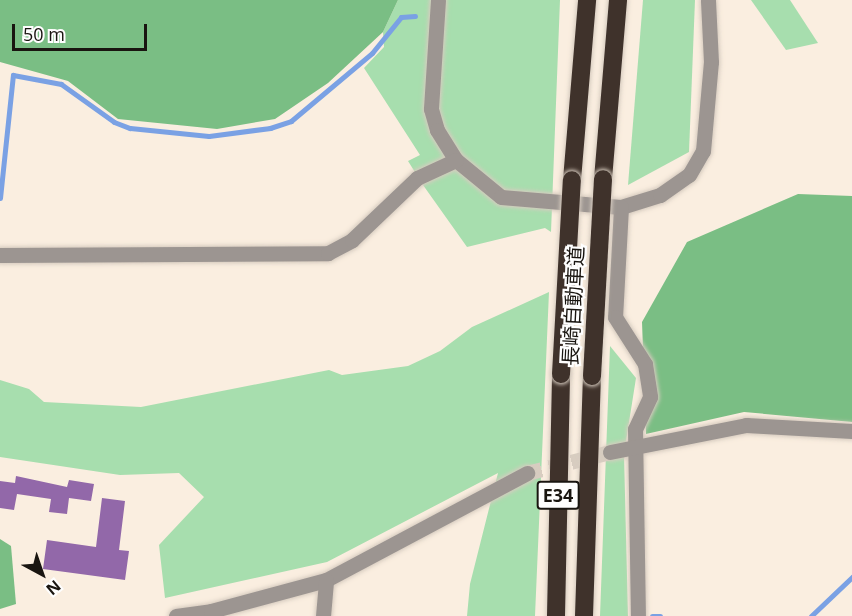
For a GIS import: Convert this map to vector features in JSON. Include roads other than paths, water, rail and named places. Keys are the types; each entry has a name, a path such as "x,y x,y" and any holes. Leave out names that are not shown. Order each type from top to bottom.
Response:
{"highway":[{"name":"長崎自動車道","path":"556,616 561,374 587,0"},
{"name":"長崎自動車道","path":"584,616 592,376 603,179 618,0"}],"street":[{"path":"438,0 431,109 437,130 456,160 501,197 621,207 660,195 689,175 703,151 711,62 708,0"},
{"path":"0,255 328,253 352,240 417,178 456,160"},
{"path":"621,207 615,317 645,364 650,397 635,429 638,616"},
{"path":"610,452 635,449 661,440 746,425 852,431"},
{"path":"176,616 211,611 326,580 527,473"},
{"path":"323,616 326,580"}],"waterway":[{"path":"0,198 13,75 61,84 114,122 130,128 209,136 270,128 291,121 372,53 401,17 415,16"},
{"path":"811,616 852,577"},
{"path":"652,616 660,616"}],"tunnel":[{"path":"527,473 610,452"}]}
